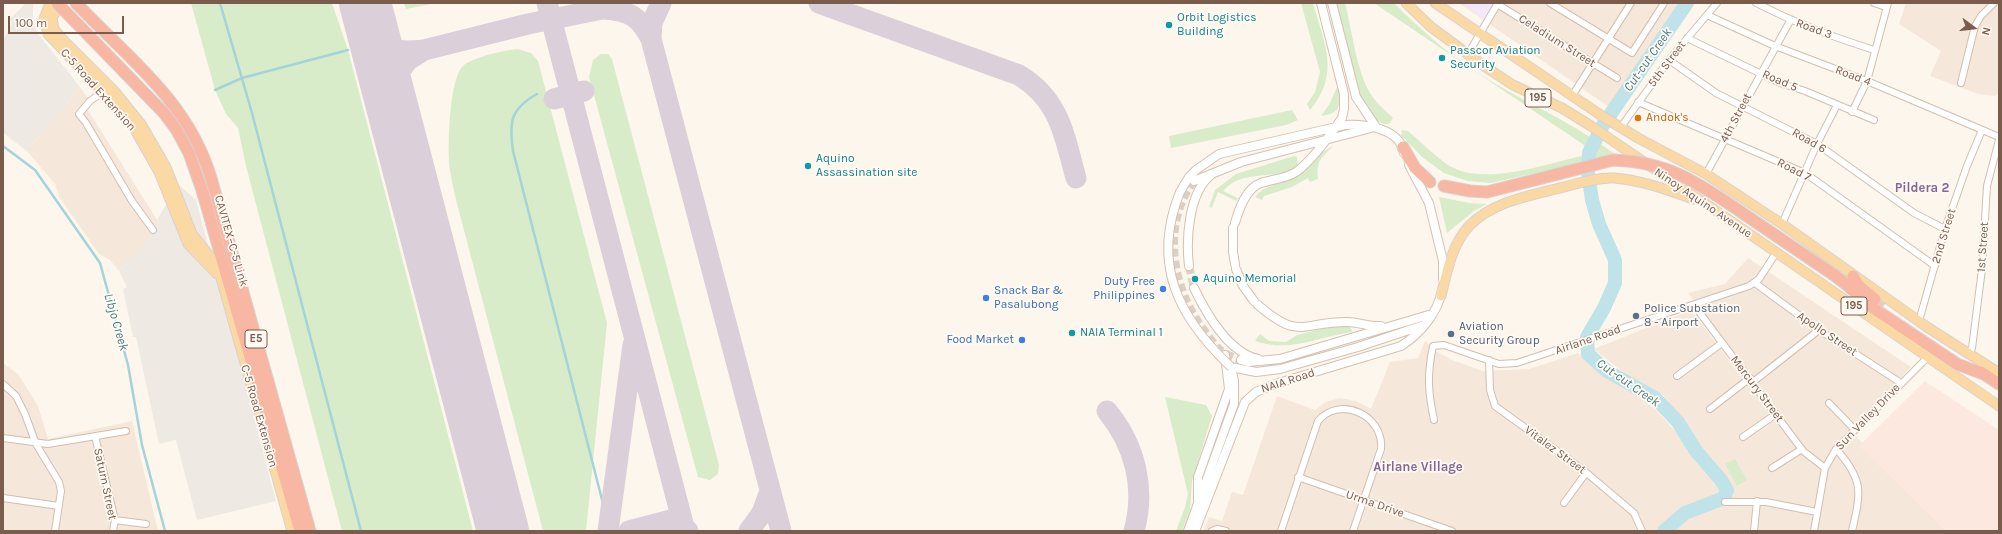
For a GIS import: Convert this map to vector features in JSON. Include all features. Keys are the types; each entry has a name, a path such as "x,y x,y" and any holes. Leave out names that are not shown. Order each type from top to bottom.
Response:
{"highway":[{"name":"CAVITEX–C-5 Link","path":"57,3 160,109 176,129 189,153 202,190 300,531"},
{"name":"CAVITEX–C-5 Link","path":"76,3 169,98 189,126 200,148 211,178 310,531"},
{"path":"1403,147 1415,168 1430,182"},
{"path":"1444,186 1470,191 1487,192 1613,160 1636,160 1680,173 1704,187 1834,275 1870,306 1957,364 1986,375"},
{"path":"1853,276 1859,286 1874,299"},
{"path":"1886,308 1999,384"}],"main road":[{"name":"C-5 Road Extension","path":"50,3 44,19 48,34 131,124 151,155 168,192 188,244 221,278"},
{"name":"C-5 Road Extension","path":"61,3 52,18 54,28 62,39 125,103 141,124 166,167 192,234 212,259 221,278 292,531"},
{"name":"Ninoy Aquino Avenue","path":"1406,3 1431,27 1513,85 1562,108 1594,128 1710,206 1927,358 1999,406"},
{"name":"Ninoy Aquino Avenue","path":"1435,3 1602,116 1706,174 1782,224 1919,322 1999,373"},
{"path":"1441,296 1457,245 1469,226 1478,218 1506,204 1596,179 1613,178 1662,188 1710,206"}],"street":[{"path":"1321,3 1345,101 1342,118 1301,168 1281,178 1259,183 1252,188 1242,204 1234,225 1233,252 1235,266 1243,286 1256,303 1276,319 1293,327 1305,328 1345,322 1376,326 1394,326"},
{"path":"1332,3 1356,97 1376,127"},
{"path":"1550,3 1632,53 1664,3"},
{"path":"1561,10 1565,3"},
{"path":"1572,96 1594,64 1631,3"},
{"name":"5th Street","path":"1619,126 1686,38 1717,3"},
{"name":"Road 3","path":"1756,3 1790,20 1819,32 1874,50"},
{"path":"1852,112 1867,81 1887,5 1874,3"},
{"path":"1961,83 1975,26 1981,16 1994,3"},
{"path":"1468,54 1497,4"},
{"name":"Celadium Street","path":"1497,4 1616,78"},
{"name":"Road 4","path":"1707,14 1775,46 1867,81 1999,138"},
{"name":"4th Street","path":"1706,174 1742,105 1790,20"},
{"name":"Road 5","path":"1686,38 1780,83 1805,91 1874,120"},
{"name":"Road 6","path":"1669,60 1700,83 1817,144 1918,216 1945,229"},
{"path":"103,92 90,101 79,114 86,123 132,201 153,230"},
{"name":"Road 7","path":"1638,102 1805,173 1935,266"},
{"path":"1782,224 1817,144 1837,105"},
{"path":"1188,531 1234,404 1234,381 1231,367 1193,326 1176,291 1169,266 1168,252 1171,220 1184,184 1189,177 1203,164 1219,154 1334,128 1357,125 1376,127 1391,135 1403,147 1404,156 1425,194 1432,214 1443,261 1441,296"},
{"path":"1194,181 1219,169 1376,127"},
{"name":"2nd Street","path":"1919,322 1945,229 1967,166 1982,130"},
{"name":"1st Street","path":"1969,354 1972,348 1982,269 1987,186 1999,138"},
{"path":"1190,266 1189,229 1197,194 1205,180 1219,169"},
{"path":"1754,283 1776,253"},
{"name":"Airlane Road","path":"1434,420 1428,392 1429,365 1433,346 1444,345 1499,364 1517,363 1568,345 1694,305 1754,283"},
{"name":"Apollo Street","path":"1754,283 1819,330 1901,384"},
{"path":"1194,288 1206,310 1225,336 1248,356 1263,360"},
{"name":"NAIA Road","path":"1195,531 1245,402 1250,396 1275,384 1401,346 1414,338 1425,325 1441,296"},
{"name":"Mercury Street","path":"1694,305 1752,380 1802,449 1825,468"},
{"path":"1241,360 1248,362 1287,357 1432,314"},
{"path":"1231,367 1263,372 1332,354 1425,325"},
{"path":"1710,409 1819,330"},
{"path":"1677,376 1722,342"},
{"path":"1198,502 1198,477 1229,389 1225,355"},
{"name":"Sun Valley Drive","path":"1814,531 1825,468 1836,449 1854,429 1927,358"},
{"name":"Vitalez Street","path":"1489,360 1490,390 1495,406 1586,473 1634,513 1642,531"},
{"path":"3,384 11,390 18,400 36,444 59,482 61,491 55,531"},
{"path":"1829,403 1854,429"},
{"path":"1281,531 1318,421 1323,415 1336,410 1356,412 1373,422 1381,435 1382,442 1381,449 1353,531"},
{"path":"1743,437 1776,414"},
{"path":"3,438 36,444 48,444 126,431"},
{"name":"Saturn Street","path":"95,436 115,520 113,531"},
{"path":"1772,468 1802,449"},
{"path":"1836,449 1854,471 1858,487 1859,497 1852,531"},
{"path":"1564,503 1586,473"},
{"name":"Urma Drive","path":"1298,477 1452,531"},
{"path":"3,498 59,506"},
{"path":"1725,502 1757,501 1782,504 1817,512"},
{"path":"1754,531 1757,501"},
{"path":"115,520 146,524"},
{"path":"1212,531 1217,529 1226,531"}],"shaded area":[{"path":"26,3 33,3 33,23 39,35 80,87 27,151 3,133 3,41 12,23 10,19"},
{"path":"1459,3 1690,3 1648,57 1612,109"},
{"path":"1461,3 1496,3 1485,20"},
{"path":"1906,3 1999,3 1999,94 1995,96 1978,94 1930,76 1941,51 1899,24"},
{"path":"80,87 88,98 86,107 159,223 147,242 119,271 110,260 99,254 60,198 55,184 27,151"},
{"path":"178,184 196,200 276,501 197,520 176,440 159,444 136,337 133,337 123,289 127,287 119,271 147,242 159,223 157,220"},
{"path":"1748,258 1911,367 1850,430 1946,531 1675,531 1684,521 1728,499 1731,493 1663,395 1632,379 1594,349 1691,310 1770,414 1777,409 1688,293 1725,284"},
{"path":"1425,341 1436,351 1452,360 1483,371 1529,369 1578,353 1654,408 1710,469 1722,489 1718,498 1672,516 1658,531 1204,531 1209,517 1222,521 1232,492 1243,495 1277,396 1315,410 1326,402 1340,398 1356,401 1371,409 1390,362 1418,358"},
{"path":"3,363 18,374 38,406 48,439 132,421 158,531 3,531"},
{"path":"1925,381 1999,430 1999,531 1946,531 1859,446"}],"green space":[{"path":"191,3 332,3 348,50 473,531 342,531 246,166 238,128 226,114 215,90"},
{"path":"404,3 437,3 406,9"},
{"path":"1301,3 1313,3 1325,45 1327,58 1325,83 1310,110 1307,104 1315,92 1320,72"},
{"path":"1335,3 1345,3 1361,73 1372,97 1393,118 1389,124 1384,124 1376,120 1361,103"},
{"path":"1374,3 1394,3 1434,40 1478,73 1583,132 1616,155 1491,183 1468,181 1444,173 1422,157 1401,135 1402,130 1408,131 1448,165 1462,171 1478,174 1514,172 1582,156 1584,145"},
{"path":"518,49 531,53 538,61 607,323 586,531 543,531 457,204 450,170 450,115 458,73 467,63 481,57 498,52"},
{"path":"601,54 608,54 612,59 719,465 718,474 710,480 698,477 589,77 593,60"},
{"path":"1338,85 1339,102 1337,110 1328,115 1321,116 1329,105"},
{"path":"1292,110 1298,120 1286,125 1171,148 1169,136"},
{"path":"1333,146 1319,163 1318,179 1310,182 1308,178 1292,187 1264,196 1262,200 1255,197 1262,190 1293,177 1327,149"},
{"path":"1294,156 1297,157 1298,166 1283,173 1244,178 1234,182 1223,191 1238,198 1236,201 1218,192 1212,208 1209,207 1215,190 1236,174"},
{"path":"1439,197 1469,203 1487,204 1474,211 1447,233"},
{"path":"1340,324 1350,324 1352,332 1292,345 1268,344 1255,341 1260,334 1269,341 1286,342 1297,335"},
{"path":"1165,397 1206,405 1212,416 1192,481 1190,510 1182,531 1176,531 1188,494"},
{"path":"1735,459 1747,480 1737,486 1725,464"}],"waterway":[{"path":"220,3 252,113 361,531"},
{"name":"Cut-cut Creek","path":"1664,531 1685,513 1724,498 1727,490 1721,480 1696,451 1678,422 1655,398 1607,371 1588,354 1587,337 1604,308 1615,283 1615,260 1599,224 1592,200 1588,173 1589,153 1603,125 1687,3"},
{"path":"215,90 242,78 348,50"},
{"path":"537,94 521,105 513,117 511,132 513,151 610,531"},
{"name":"Libjo Creek","path":"3,146 35,170 100,263 128,365 142,445 165,531"}],"taxiway":[{"path":"547,3 685,531"},
{"path":"651,39 652,23 661,3"},
{"path":"819,3 1019,75 1033,85 1052,107 1064,133 1076,178"},
{"path":"395,118 393,91 398,73 408,60 424,50 528,24 617,6"},
{"path":"604,9 621,11 633,16 647,31 651,39 781,531"},
{"path":"370,24 380,40 391,48 405,51 424,50"},
{"path":"554,99 584,91"},
{"path":"608,531 633,345"},
{"path":"1107,411 1125,438 1136,468 1139,499 1134,531"},
{"path":"749,531 762,513 770,491"},
{"path":"629,531 671,520 680,524 688,531"}],"runway":[{"path":"365,3 503,531"}],"tunnel":[{"path":"1194,181 1184,198 1177,217 1174,236 1178,276 1184,295 1193,313 1212,341 1223,352 1241,360"},
{"path":"1189,266 1194,288"},
{"path":"1875,299 1886,308"}],"place":[{"name":"Orbit Logistics Building","path":"1169,25"},
{"name":"Passcor Aviation Security","path":"1442,58"},
{"name":"Andok's","path":"1638,118"},
{"name":"Aquino Assassination site","path":"808,166"},
{"name":"Aquino Memorial","path":"1195,279"},
{"name":"Duty Free Philippines","path":"1163,289"},
{"name":"Snack Bar & Pasalubong","path":"986,298"},
{"name":"Police Substation 8 - Airport","path":"1636,316"},
{"name":"NAIA Terminal 1","path":"1072,333"},
{"name":"Aviation Security Group","path":"1451,334"},
{"name":"Food Market","path":"1022,340"}],"district":[{"name":"Pildera 2","path":"1922,188"},
{"name":"Airlane Village","path":"1418,467"}]}
